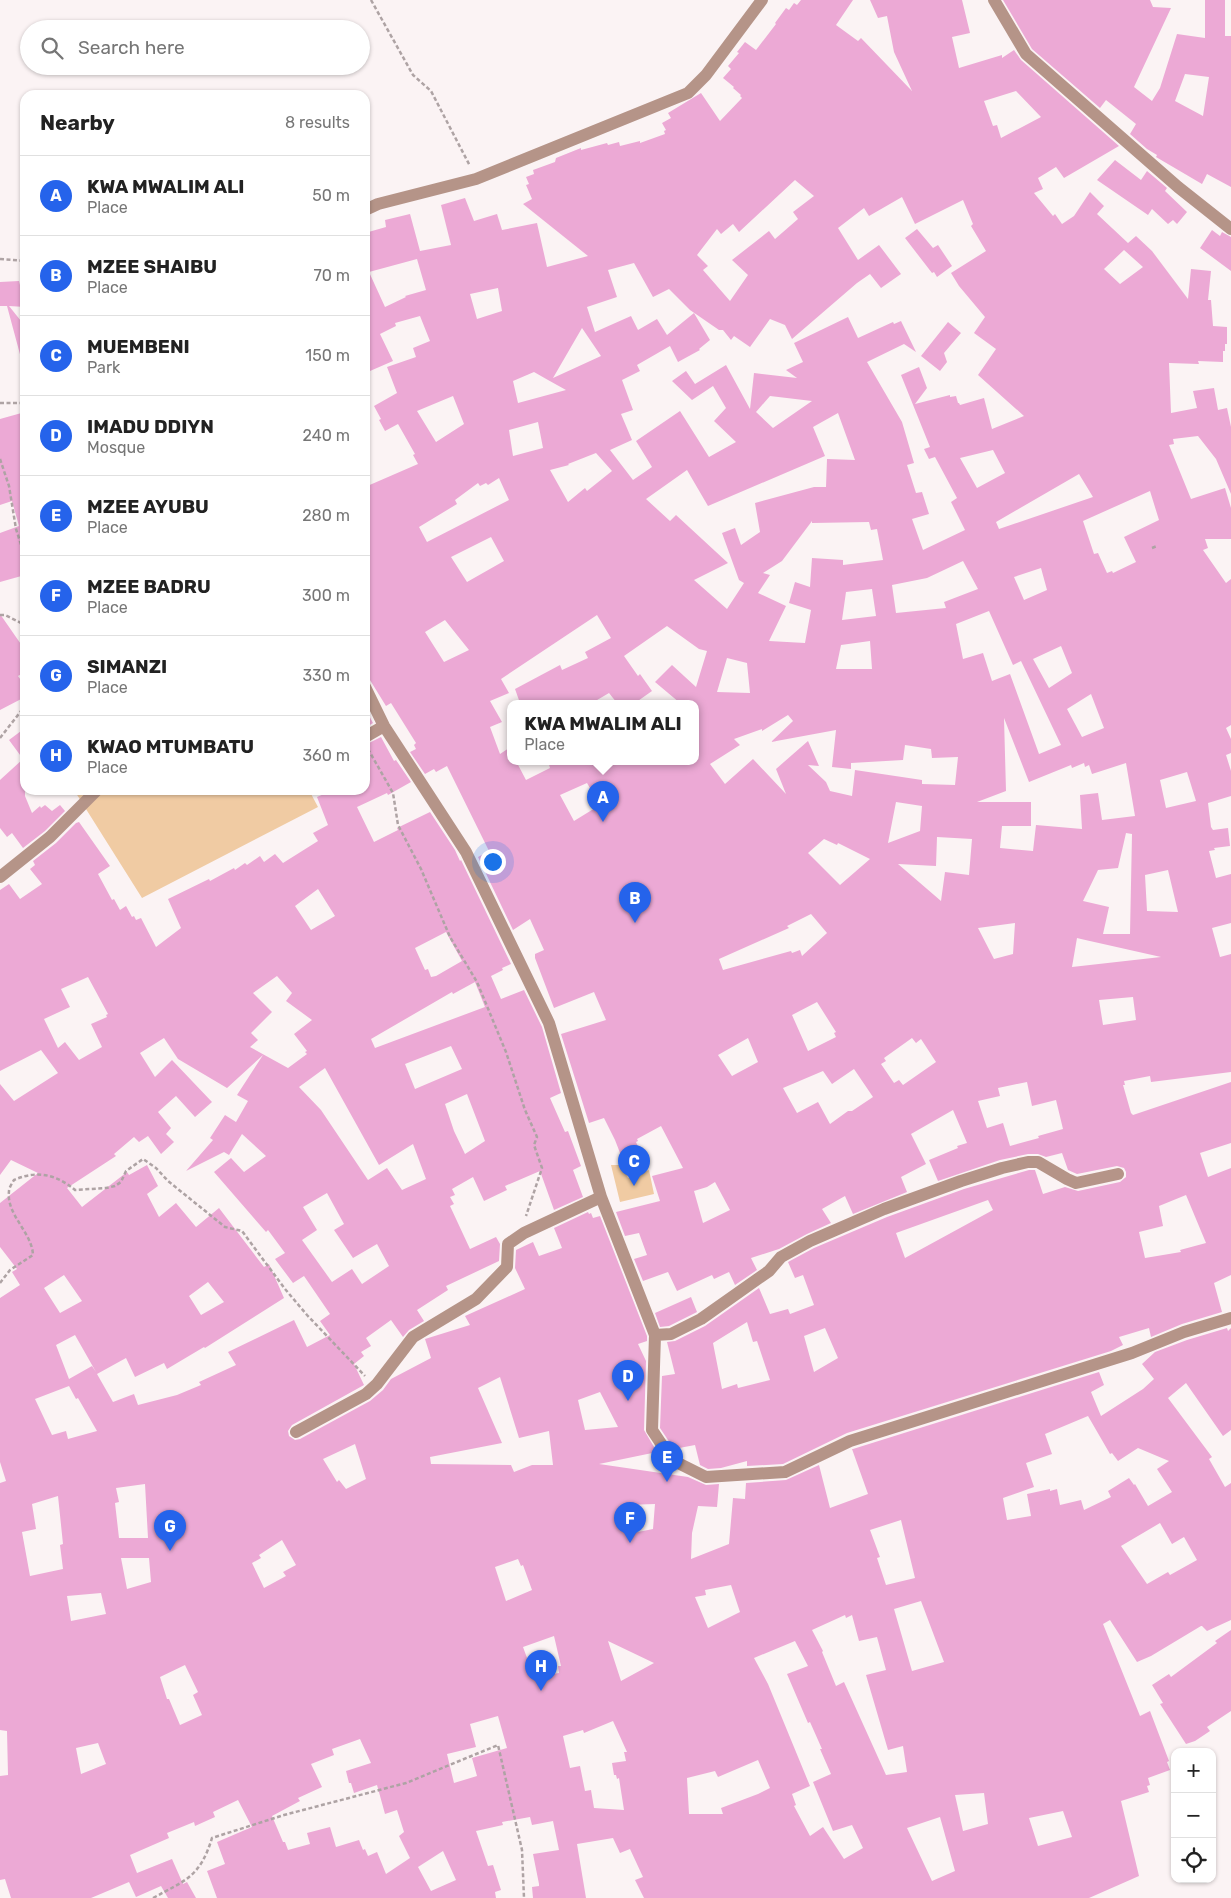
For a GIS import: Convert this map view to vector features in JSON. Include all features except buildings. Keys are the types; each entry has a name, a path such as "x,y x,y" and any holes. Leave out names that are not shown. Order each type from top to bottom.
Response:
{"street":[{"path":"370,208 476,179 688,93 706,76 762,0"},
{"path":"994,0 1026,54 1178,186 1231,229"},
{"path":"370,697 384,726 466,852 549,1023 601,1197 655,1335 652,1430 672,1460 706,1477 785,1472 850,1441 1132,1353 1184,1332 1231,1318"},
{"path":"370,734 384,726"},
{"path":"0,877 50,837 92,795"},
{"path":"655,1335 671,1334 701,1319 769,1271 781,1257 810,1241 884,1208 927,1193 1002,1168 1028,1162 1038,1162 1067,1180 1076,1183 1118,1174"},
{"path":"296,1432 366,1394 413,1337 476,1299 507,1267 508,1244 524,1234 601,1197"}],"path":[{"path":"371,0 413,75 431,91 476,179"},
{"path":"0,260 20,261"},
{"path":"0,403 20,403"},
{"path":"0,459 10,486 16,529 20,541"},
{"path":"1152,548 1157,546"},
{"path":"0,615 5,615 20,622"},
{"path":"0,738 20,712"},
{"path":"370,751 393,793 398,825 421,869 450,937 477,982 506,1052 525,1110 537,1137 534,1145 542,1168 525,1218"},
{"path":"0,1283 10,1270 32,1255 32,1245 12,1208 9,1191 14,1180 27,1174 42,1174 66,1182 75,1190 106,1188 121,1182 126,1171 143,1159 225,1227 242,1231 307,1315 357,1369 376,1384"},
{"path":"153,1898 190,1878 206,1857 212,1838 284,1815 406,1782 498,1745 522,1850 524,1898"}],"shaded area":[{"path":"77,795 312,795 318,807 142,898"},
{"path":"611,1165 622,1165 628,1178 649,1170 654,1194 620,1202"}],"place":[{"name":"KWA MWALIM ALI","path":"603,822"},
{"name":"MZEE SHAIBU","path":"635,923"},
{"name":"MUEMBENI","path":"634,1186"},
{"name":"IMADU DDIYN","path":"628,1401"},
{"name":"MZEE AYUBU","path":"667,1482"},
{"name":"MZEE BADRU","path":"630,1543"},
{"name":"SIMANZI","path":"170,1551"},
{"name":"KWAO MTUMBATU","path":"541,1691"}]}
